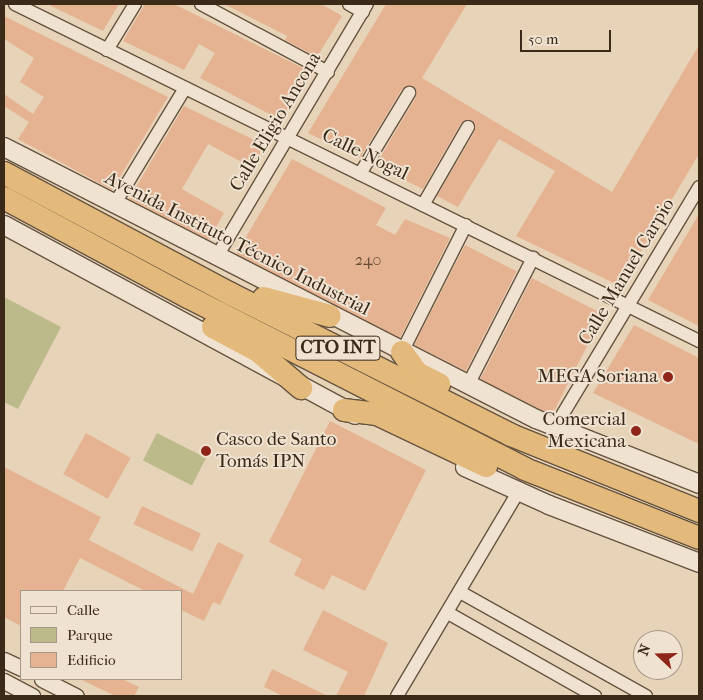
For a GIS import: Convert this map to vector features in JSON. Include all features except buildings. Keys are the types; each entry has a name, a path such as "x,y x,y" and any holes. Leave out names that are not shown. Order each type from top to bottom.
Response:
{"highway":[{"name":"CTO INT","path":"4,172 136,245 511,435 699,511"},
{"name":"CTO INT","path":"4,198 129,266 526,469 699,538"},
{"path":"136,245 169,250 276,304 330,316"},
{"path":"129,266 148,292 258,352 301,388"},
{"path":"402,352 417,373 481,406 511,435"},
{"path":"344,410 377,414 490,468 526,469"}],"main road":[{"name":"Avenida Instituto Técnico Industrial","path":"4,147 216,258 468,385 555,427 699,484"},
{"name":"CTO INT","path":"4,225 344,410 518,492 699,563"}],"street":[{"name":"Calle Nogal","path":"15,4 36,9 107,50 699,341"},
{"path":"107,50 135,4"},
{"path":"201,4 328,72"},
{"path":"349,4 365,8"},
{"name":"Calle Eligio Ancona","path":"216,258 365,8"},
{"path":"114,205 185,88"},
{"path":"360,174 408,93"},
{"path":"423,205 468,127"},
{"name":"Calle Manuel Carpio","path":"555,427 699,187"},
{"path":"402,352 466,225"},
{"path":"468,385 533,258"},
{"path":"397,696 448,613 518,492"},
{"path":"460,592 646,696"},
{"path":"448,613 594,696"},
{"path":"4,660 20,668"},
{"path":"44,680 76,696"},
{"path":"4,681 32,696"}],"green space":[{"path":"4,297 61,327 18,409 4,402"},
{"path":"157,433 206,458 192,486 143,461"}],"place":[{"name":"MEGA Soriana","path":"668,377"},
{"name":"Comercial Mexicana","path":"636,431"},
{"name":"Casco de Santo Tomás IPN","path":"206,451"}]}
